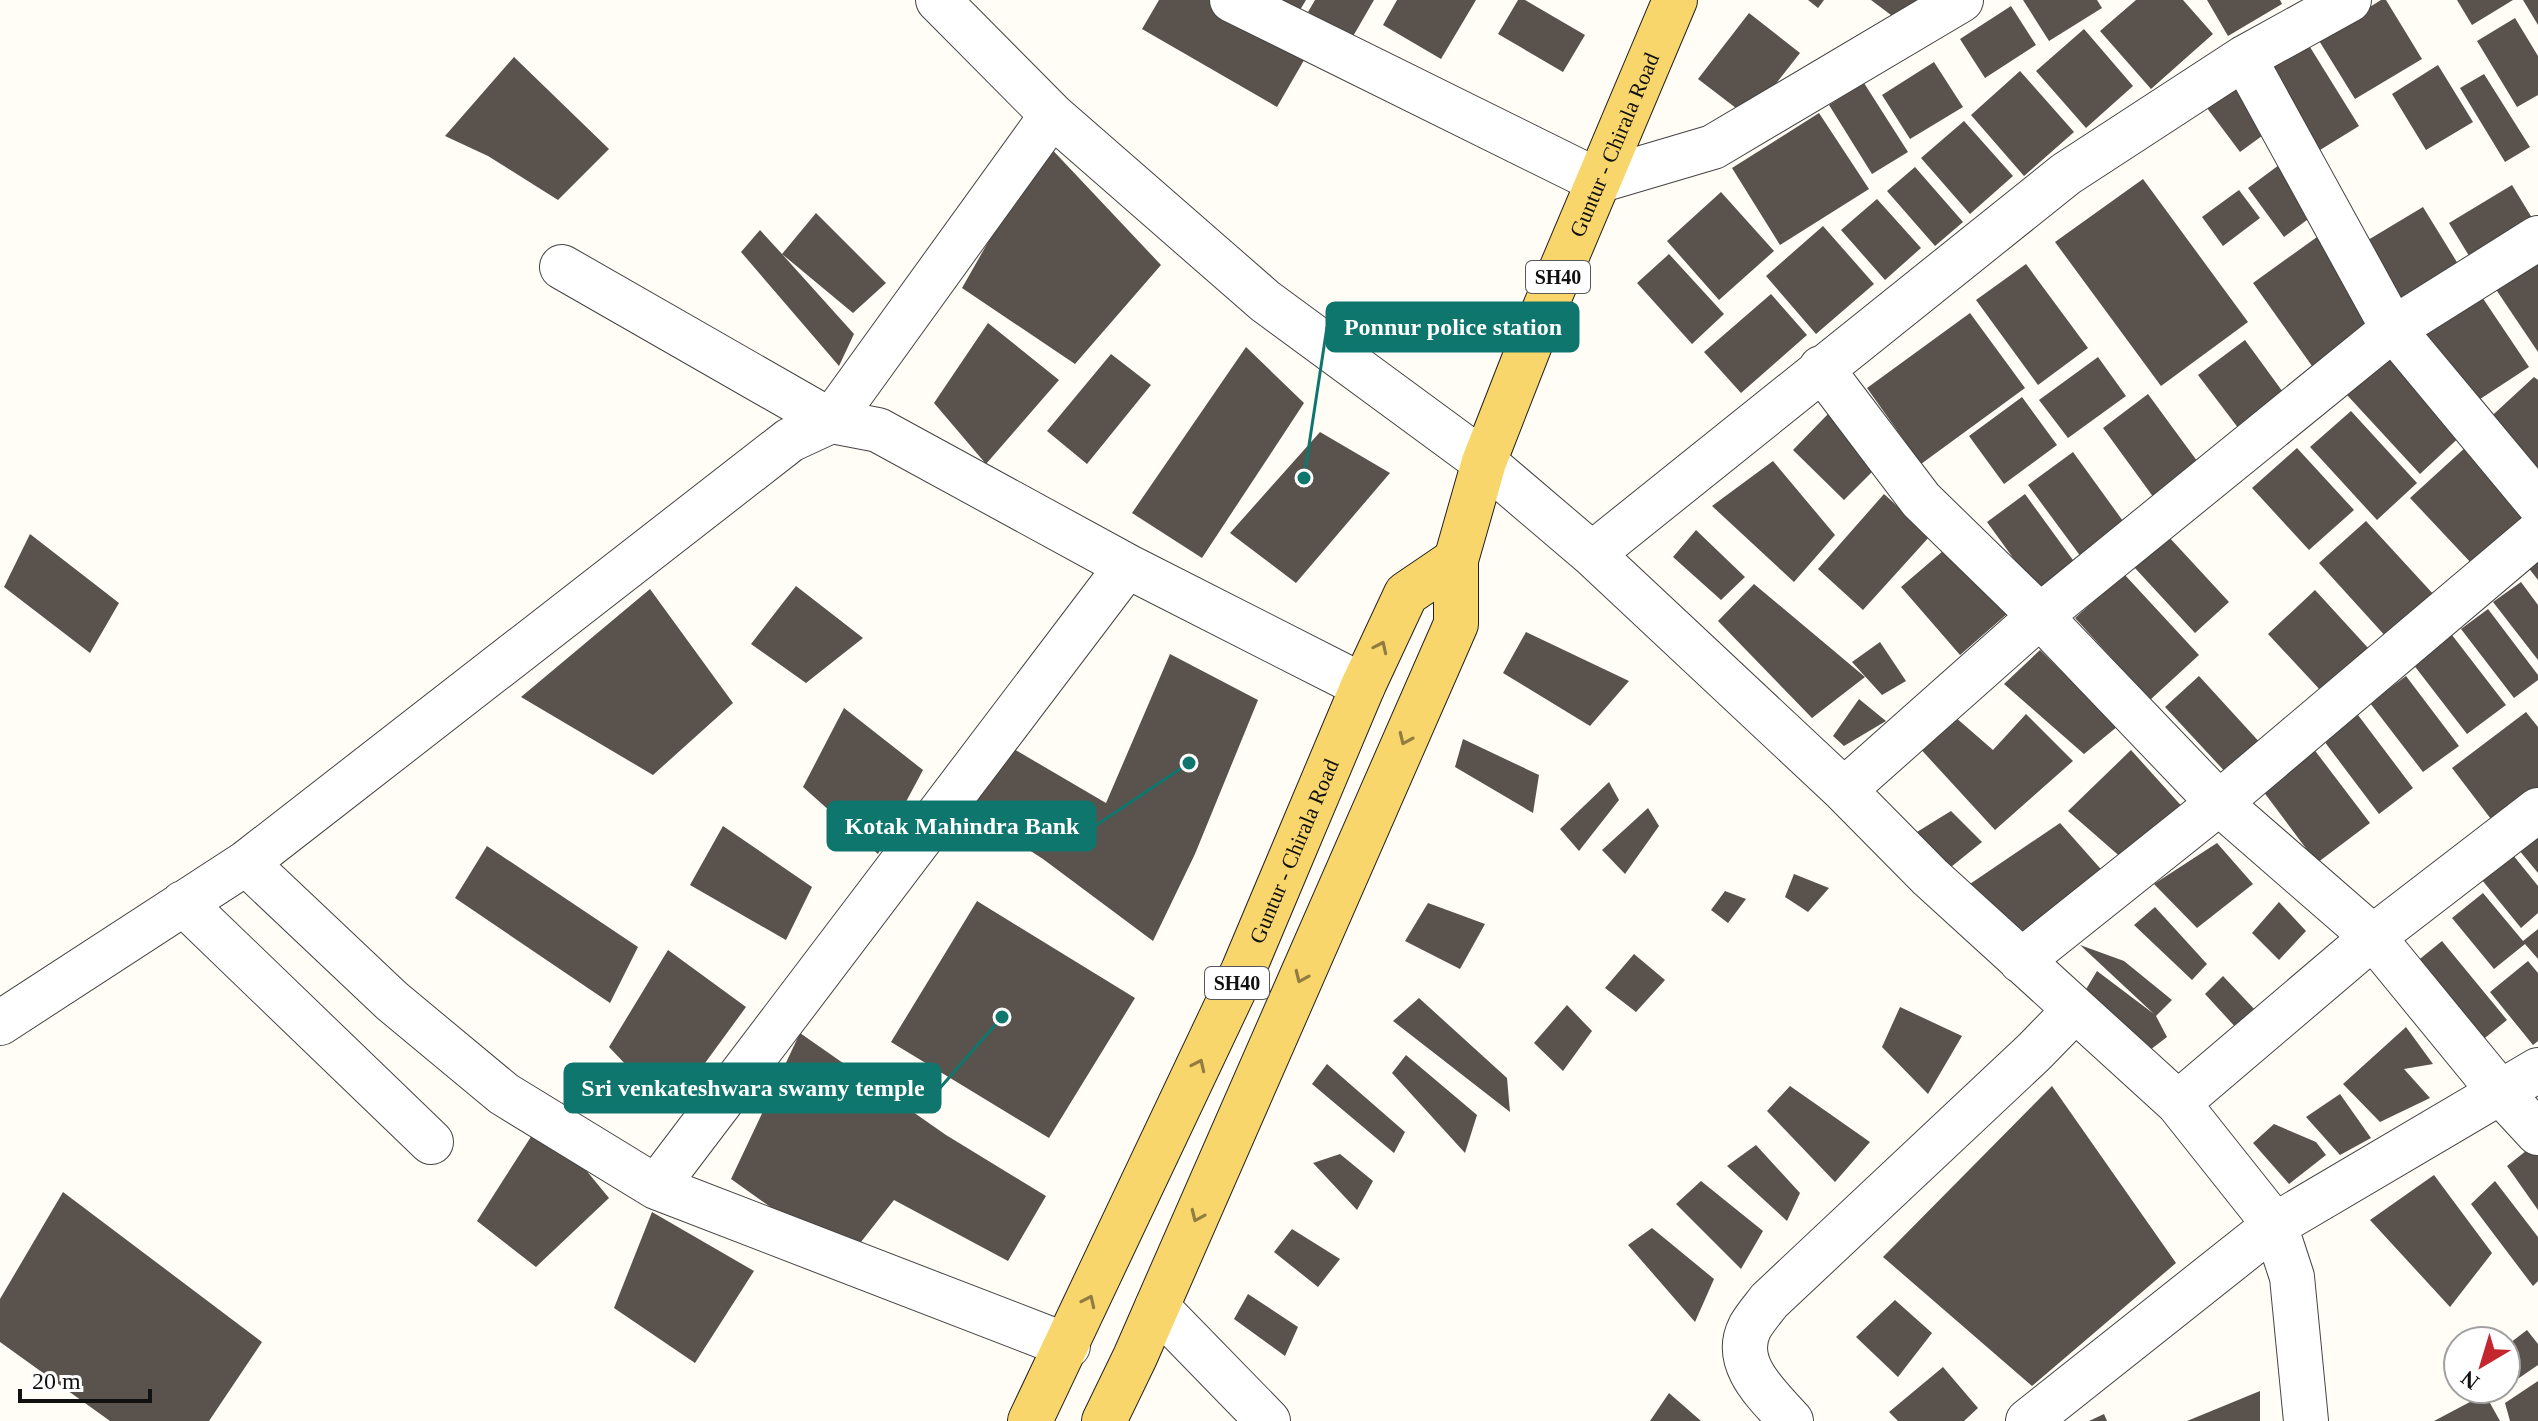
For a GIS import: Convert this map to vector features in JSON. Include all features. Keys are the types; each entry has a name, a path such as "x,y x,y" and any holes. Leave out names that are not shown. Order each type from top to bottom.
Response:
{"main road":[{"name":"Guntur - Chirala Road","path":"1104,1421 1157,1307 1456,624 1456,560 1484,462 1536,329 1675,0"},
{"name":"Guntur - Chirala Road","path":"1030,1421 1243,971 1363,686 1406,594 1456,560"}],"street":[{"path":"938,0 1052,115 1265,301 1484,462 1592,554 1844,790 1930,877 2178,1103 2275,1225 2292,1277 2306,1421"},
{"path":"1232,0 1598,181 1713,147 1961,0"},
{"path":"1592,554 2066,174 2244,58 2349,0"},
{"path":"2244,58 2393,329 2538,503"},
{"path":"0,1023 246,863 790,440 831,421 1052,115"},
{"path":"1844,790 2040,616 2393,329 2538,238"},
{"path":"562,267 831,421 878,430 1127,566 1363,686"},
{"path":"1821,368 1921,500 2040,616 2219,803 2373,937 2500,1092 2538,1133"},
{"path":"2021,961 2219,803 2538,533"},
{"path":"656,1187 1127,566"},
{"path":"2178,1103 2373,937 2538,810"},
{"path":"246,863 392,1001 504,1094 656,1187 1068,1346"},
{"path":"183,903 431,1142"},
{"path":"1791,1421 1753,1376 1744,1355 1749,1330 1769,1301 2075,1010"},
{"path":"2028,1421 2275,1225 2538,1070"},
{"path":"1157,1307 1268,1421"}],"building":[{"path":"1159,0 1213,0 1307,55 1277,107 1142,29"},
{"path":"1260,0 1306,0 1294,20"},
{"path":"1315,0 1374,0 1352,38 1308,12"},
{"path":"1397,0 1476,0 1441,59 1383,25"},
{"path":"1518,0 1525,0 1585,35 1563,72 1498,34"},
{"path":"1808,0 1824,0 1818,8"},
{"path":"1871,0 1922,0 1903,24"},
{"path":"2023,0 2097,0 2102,8 2049,41"},
{"path":"2136,0 2183,0 2213,34 2151,89 2100,31"},
{"path":"2207,0 2280,0 2282,4 2228,36"},
{"path":"2381,0 2386,0 2422,59 2355,99 2318,39"},
{"path":"2457,0 2513,0 2472,25"},
{"path":"2523,0 2538,0 2538,25"},
{"path":"2011,6 2036,45 1985,78 1960,39"},
{"path":"1749,13 1800,53 1749,118 1698,79"},
{"path":"2515,18 2538,56 2538,95 2517,107 2477,41"},
{"path":"2084,29 2133,86 2086,128 2036,71"},
{"path":"2305,39 2359,126 2320,150 2266,63"},
{"path":"514,57 609,149 558,200 488,156 445,136"},
{"path":"1934,62 1963,107 1910,139 1882,95"},
{"path":"2438,65 2473,122 2426,150 2392,94"},
{"path":"2020,71 2074,132 2024,176 1971,115"},
{"path":"2239,73 2277,125 2240,152 2201,100"},
{"path":"2484,74 2530,147 2505,162 2460,88"},
{"path":"1864,83 1908,152 1872,174 1829,105"},
{"path":"1819,113 1869,189 1780,245 1732,168"},
{"path":"1964,121 2013,176 1970,214 1921,158"},
{"path":"1045,142 1161,265 1075,364 962,288"},
{"path":"2279,165 2315,214 2284,237 2248,188"},
{"path":"1915,167 1963,222 1935,246 1887,191"},
{"path":"2143,179 2248,322 2161,386 2055,242"},
{"path":"2512,185 2537,226 2474,264 2449,223"},
{"path":"2239,190 2260,218 2223,246 2202,217"},
{"path":"1721,192 1774,251 1719,300 1667,241"},
{"path":"1877,199 1921,248 1885,280 1841,230"},
{"path":"2423,207 2463,272 2398,311 2358,246"},
{"path":"816,213 886,283 853,313 782,254"},
{"path":"1823,226 1874,284 1816,334 1766,276"},
{"path":"760,230 854,334 839,366 741,252"},
{"path":"2317,237 2382,327 2317,373 2253,283"},
{"path":"1669,254 1724,314 1692,344 1637,283"},
{"path":"2538,259 2538,352 2495,288"},
{"path":"2026,264 2088,348 2038,385 1976,300"},
{"path":"1771,294 1807,335 1741,393 1704,352"},
{"path":"2480,294 2529,367 2471,405 2423,332"},
{"path":"1970,313 2025,388 1921,464 1867,388"},
{"path":"988,323 1059,380 986,464 934,403"},
{"path":"2245,340 2288,399 2242,433 2198,375"},
{"path":"1246,347 1304,403 1202,558 1132,513"},
{"path":"2394,352 2466,431 2420,474 2347,395"},
{"path":"1111,354 1151,385 1087,464 1047,431"},
{"path":"2098,357 2126,396 2068,438 2039,400"},
{"path":"2534,377 2538,380 2538,484 2483,424"},
{"path":"2148,394 2200,465 2154,498 2103,428"},
{"path":"2022,397 2057,445 2004,484 1969,436"},
{"path":"2351,411 2417,483 2377,520 2310,447"},
{"path":"1828,414 1880,464 1844,500 1793,450"},
{"path":"1320,432 1390,473 1296,583 1230,533"},
{"path":"2467,446 2530,514 2473,565 2410,498"},
{"path":"2297,448 2354,510 2309,550 2252,488"},
{"path":"2073,452 2128,528 2084,561 2028,485"},
{"path":"1773,461 1835,535 1794,582 1712,506"},
{"path":"1884,494 1930,536 1863,610 1818,569"},
{"path":"2025,494 2078,567 2040,595 1987,522"},
{"path":"2366,521 2435,596 2388,639 2319,563"},
{"path":"1696,530 1745,577 1721,600 1673,557"},
{"path":"30,534 119,603 90,653 4,587"},
{"path":"2168,536 2229,602 2195,633 2134,567"},
{"path":"1950,545 2008,613 1960,655 1901,587"},
{"path":"2538,558 2538,580 2527,566"},
{"path":"2124,574 2199,655 2150,700 2075,618"},
{"path":"2521,582 2538,605 2538,660 2493,602"},
{"path":"1754,584 1865,677 1812,718 1718,621"},
{"path":"796,586 863,638 806,683 751,644"},
{"path":"650,589 733,703 653,775 521,697"},
{"path":"2315,590 2369,649 2322,692 2268,634"},
{"path":"2488,609 2538,675 2538,680 2514,698 2461,629"},
{"path":"1526,632 1629,681 1590,726 1503,673"},
{"path":"2452,635 2506,705 2467,734 2413,664"},
{"path":"1880,642 1906,681 1882,695 1852,662"},
{"path":"2040,650 2118,726 2084,754 2004,684"},
{"path":"1170,654 1258,700 1195,854 1153,941 1043,859 967,810 1007,745 1106,803"},
{"path":"2199,676 2263,746 2230,777 2165,707"},
{"path":"2406,676 2459,746 2423,772 2370,703"},
{"path":"1859,699 1886,721 1844,746 1833,736"},
{"path":"844,708 923,770 878,854 803,787"},
{"path":"1947,710 1993,750 2026,714 2073,761 1995,830 1916,744"},
{"path":"2355,711 2413,788 2379,814 2321,737"},
{"path":"2526,712 2538,727 2538,790 2494,823 2452,768"},
{"path":"1463,739 1539,775 1533,813 1455,767"},
{"path":"2313,748 2370,823 2317,863 2260,787"},
{"path":"2131,750 2186,811 2124,860 2068,811"},
{"path":"1609,782 1619,800 1579,851 1560,829"},
{"path":"1648,808 1659,826 1625,874 1602,850"},
{"path":"1951,811 1982,842 1946,871 1912,835"},
{"path":"2060,823 2107,876 2021,943 1964,888"},
{"path":"723,826 812,887 786,940 690,885"},
{"path":"2538,835 2538,873 2519,850"},
{"path":"2217,843 2253,884 2197,928 2154,884"},
{"path":"487,846 638,947 610,1003 455,898"},
{"path":"2513,855 2538,886 2538,913 2521,928 2482,880"},
{"path":"1794,874 1829,888 1808,912 1785,897"},
{"path":"1725,891 1746,899 1728,923 1711,910"},
{"path":"2483,893 2523,941 2538,929 2538,959 2525,944 2494,969 2452,918"},
{"path":"977,901 1135,998 1049,1138 891,1042"},
{"path":"2279,902 2306,931 2279,960 2252,933"},
{"path":"1428,903 1485,924 1460,969 1405,941"},
{"path":"2155,907 2207,964 2192,980 2134,925"},
{"path":"2442,941 2507,1020 2475,1046 2410,967"},
{"path":"2080,945 2124,961 2172,1000 2156,1016 2167,1037 2146,1053 2079,1001 2097,971 2154,1014"},
{"path":"668,950 746,1007 670,1111 609,1047"},
{"path":"1634,954 1665,980 1636,1012 1605,988"},
{"path":"2528,961 2538,973 2538,1041 2533,1045 2490,992"},
{"path":"2223,976 2257,1012 2239,1031 2205,994"},
{"path":"1419,998 1507,1078 1510,1112 1393,1021"},
{"path":"1567,1005 1592,1031 1563,1071 1534,1043"},
{"path":"1900,1007 1962,1036 1928,1094 1882,1047"},
{"path":"2406,1027 2433,1064 2404,1069 2430,1098 2380,1122 2343,1084"},
{"path":"800,1033 946,1135 1046,1196 1008,1261 894,1200 846,1261 731,1179"},
{"path":"1406,1055 1477,1115 1465,1153 1392,1073"},
{"path":"1327,1064 1405,1132 1394,1153 1312,1084"},
{"path":"1790,1086 1870,1142 1835,1182 1767,1111"},
{"path":"2052,1086 2176,1263 2032,1386 1883,1257"},
{"path":"2340,1094 2371,1138 2340,1155 2306,1117"},
{"path":"543,1118 609,1198 536,1267 477,1221"},
{"path":"2274,1124 2316,1142 2326,1155 2289,1184 2253,1143"},
{"path":"2536,1143 2538,1147 2538,1210 2507,1166"},
{"path":"1756,1145 1800,1193 1787,1221 1727,1166"},
{"path":"1340,1154 1373,1181 1357,1210 1313,1163"},
{"path":"2434,1175 2492,1253 2450,1307 2370,1220"},
{"path":"1701,1181 1763,1231 1741,1269 1676,1204"},
{"path":"2495,1181 2538,1237 2538,1281 2533,1286 2471,1204"},
{"path":"63,1192 262,1342 209,1421 110,1421 0,1342 0,1299"},
{"path":"652,1212 754,1271 695,1363 614,1308"},
{"path":"1652,1228 1714,1279 1695,1322 1628,1245"},
{"path":"1292,1229 1340,1259 1318,1287 1274,1252"},
{"path":"1248,1294 1298,1327 1285,1356 1234,1319"},
{"path":"1895,1300 1932,1333 1898,1377 1856,1337"},
{"path":"2527,1330 2538,1344 2538,1365 2522,1376 2522,1334"},
{"path":"1943,1367 1978,1408 1964,1421 1898,1421 1889,1412"},
{"path":"2538,1381 2538,1421 2510,1421 2506,1405 2522,1405 2522,1392"},
{"path":"2260,1391 2260,1421 2187,1421"},
{"path":"1669,1393 1701,1421 1650,1421"},
{"path":"2464,1405 2491,1405 2500,1421 2434,1421"},
{"path":"2104,1414 2107,1421 2089,1421"}],"place":[{"name":"Ponnur police station","path":"1304,478"},
{"name":"Kotak Mahindra Bank","path":"1189,763"},
{"name":"Sri venkateshwara swamy temple","path":"1002,1017"}]}
